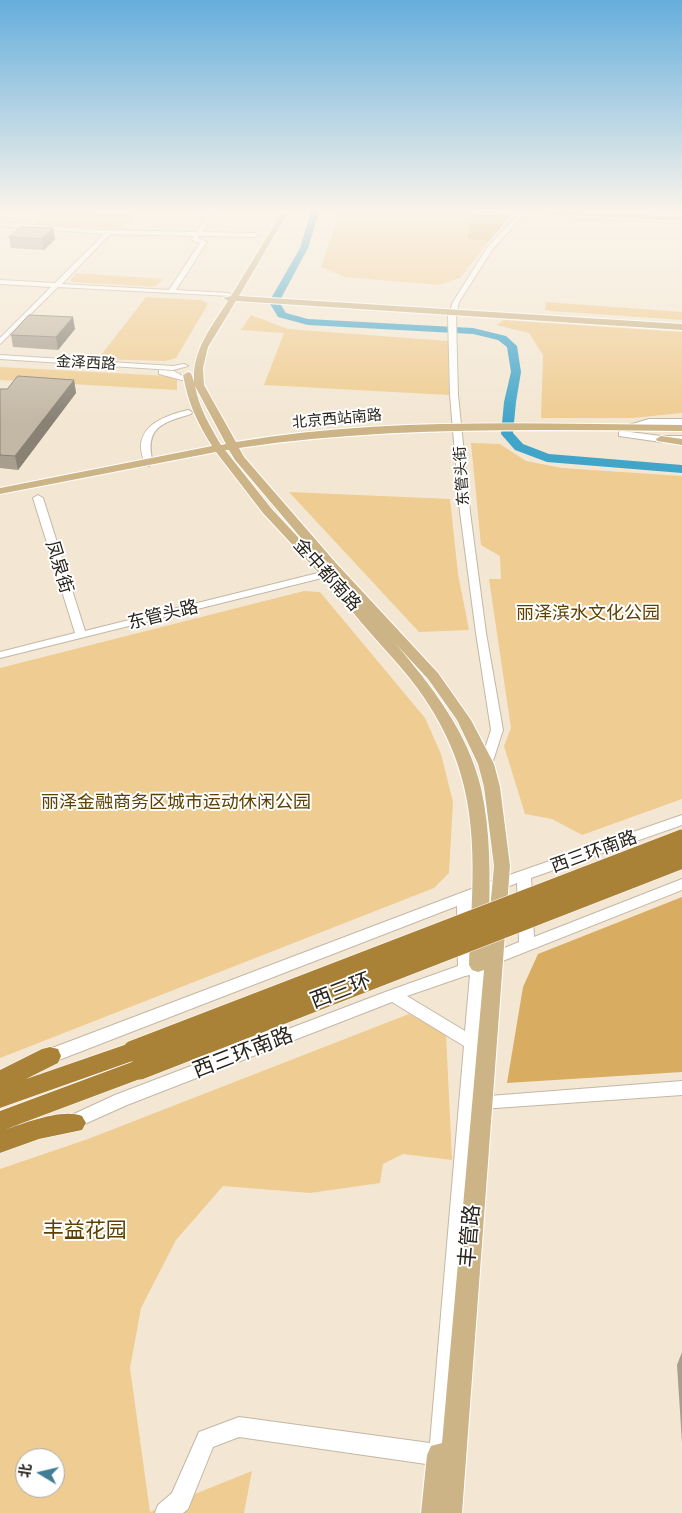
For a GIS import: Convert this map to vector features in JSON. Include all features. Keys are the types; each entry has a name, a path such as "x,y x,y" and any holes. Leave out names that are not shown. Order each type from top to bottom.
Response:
{"highway":[{"name":"西三环","path":"0,1121 136,1060 682,840"},
{"name":"西三环","path":"0,1098 136,1060 682,858"},
{"path":"0,1081 50,1056"},
{"path":"0,1142 38,1129 74,1123"}],"main road":[{"name":"金中都南路","path":"240,280 204,347 199,361 198,378 201,392 228,451 262,504 397,652 423,685 453,736 466,765 473,787 478,821 480,892 479,964"},
{"name":"金中都南路","path":"242,280 191,356 188,378 192,397 202,420 228,451 433,676 464,720 486,764 497,816 502,866 500,884 479,964"},
{"path":"231,297 454,309 682,326"},
{"path":"649,422 682,418"},
{"name":"北京西站南路","path":"622,431 682,428"},
{"name":"北京西站南路","path":"0,491 149,463 228,451 326,440 458,430 622,431 682,434"},
{"path":"661,439 682,440"},
{"name":"北京西站南路","path":"0,496 228,451"},
{"name":"丰管路","path":"449,1513 481,1102 479,964"},
{"name":"丰管路","path":"434,1513 440,1455"}],"street":[{"path":"0,342 58,280"},
{"path":"171,292 179,280"},
{"name":"东管头街","path":"471,280 454,309 452,331 453,387 465,512 480,633 497,730 486,764"},
{"path":"0,283 231,297"},
{"path":"0,335 52,286 231,297"},
{"name":"金泽西路","path":"0,357 172,370"},
{"name":"金泽西路","path":"0,362 172,370"},
{"path":"172,370 184,366"},
{"path":"172,370 182,378"},
{"path":"149,463 145,447 146,437 151,430 166,419 188,412"},
{"path":"622,431 649,422 682,422"},
{"path":"622,431 661,439"},
{"name":"凤泉街","path":"38,498 80,634"},
{"name":"东管头路","path":"0,655 324,571"},
{"name":"东管头路","path":"0,650 80,634"},
{"name":"西三环南路","path":"0,1072 50,1056 500,884 682,820"},
{"path":"524,877 527,946"},
{"name":"西三环南路","path":"0,1148 74,1123 121,1100 392,995 527,946 682,884"},
{"path":"464,898 479,964"},
{"name":"丰管路","path":"440,1455 479,964"},
{"path":"392,995 472,1044"},
{"path":"481,1102 682,1088"},
{"path":"166,1513 180,1501 206,1439 239,1427 440,1455"}],"green space":[{"path":"71,280 162,280 155,287 70,281"},
{"path":"376,280 455,280 439,285"},
{"path":"146,297 202,300 208,304 176,358 165,361 98,359"},
{"path":"546,302 682,312 682,320 551,311 545,310"},
{"path":"251,315 288,329 448,341 449,395 264,385 284,333 241,330"},
{"path":"504,320 682,332 682,413 632,418 541,418 543,355 529,333 496,325"},
{"path":"0,367 169,376 177,380 177,390 0,380"},
{"name":"丽泽滨水文化公园","path":"471,443 500,444 526,461 562,468 682,476 682,799 582,835 552,819 525,814 504,746 511,728 489,579 501,579 500,556 481,545"},
{"path":"289,492 450,499 458,574 469,630 419,632"},
{"name":"丽泽金融商务区城市运动休闲公园","path":"304,591 320,592 425,718 441,754 453,802 449,873 434,888 0,1058 0,668"},
{"name":"丰益花园","path":"409,1014 446,1033 452,1160 403,1154 383,1164 380,1183 310,1193 223,1186 176,1240 141,1308 130,1368 150,1512 252,1471 244,1513 0,1513 0,1169 88,1139"}],"shaded area":[{"path":"682,897 682,1072 507,1083 523,987 538,954"}],"building":[{"path":"29,315 73,317 56,337 11,335"},
{"path":"18,376 74,380 15,456 0,455 0,389 7,389"}],"waterway":[{"path":"286,280 274,302 282,315 308,322 473,331 502,338 512,346 516,372 510,402 507,434 519,447 547,458 682,469"}]}
